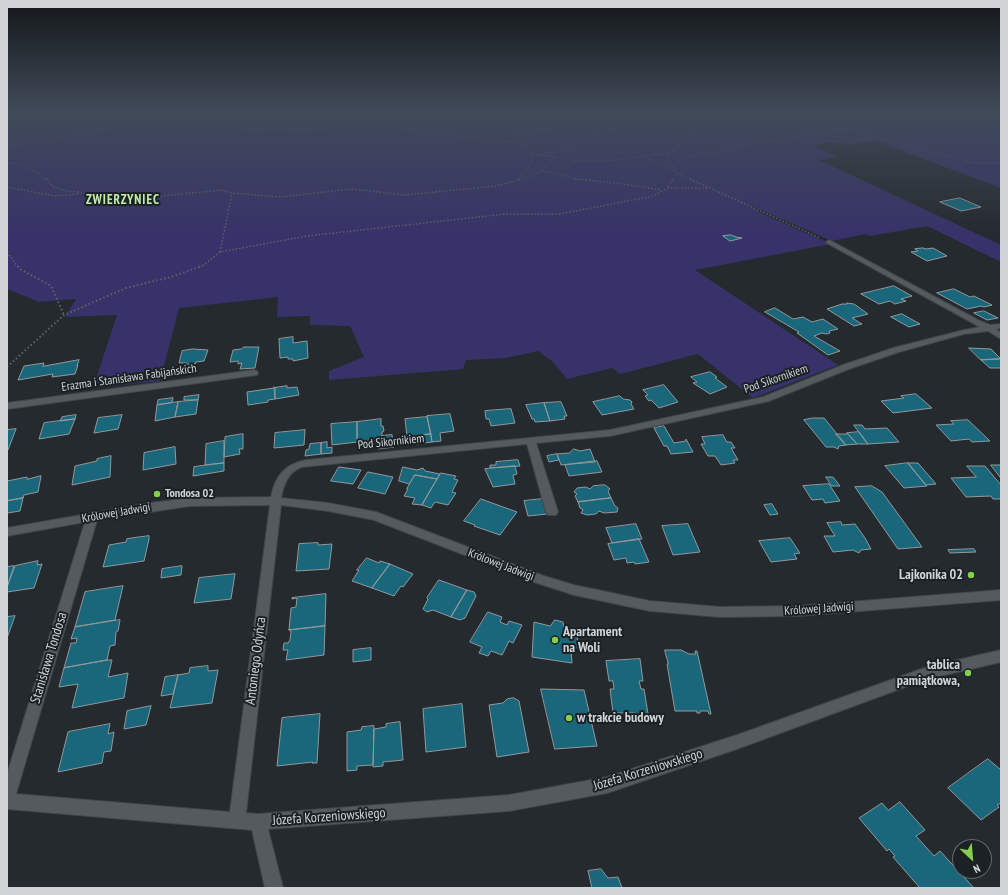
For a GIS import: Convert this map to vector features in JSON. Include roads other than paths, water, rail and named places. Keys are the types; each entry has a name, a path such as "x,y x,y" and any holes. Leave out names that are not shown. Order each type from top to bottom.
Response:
{"street":[{"path":"829,242 975,322 991,328 1001,337"},
{"name":"Pod Sikornikiem","path":"275,501 277,490 286,474 294,466 300,464 610,434 766,399 846,367 896,350 964,332 1001,326"},
{"name":"Erazma i Stanisława Fabijańskich","path":"7,406 254,373"},
{"path":"531,442 552,512"},
{"name":"Królowej Jadwigi","path":"7,532 150,507 190,502 275,501 328,507 376,516 541,580 582,592 650,606 720,612 797,611 1001,595"},
{"name":"Antoniego Odyńca","path":"237,821 276,512 275,501"},
{"name":"Stanisława Tondosa","path":"7,800 92,517"},
{"name":"Józefa Korzeniowskiego","path":"7,800 258,822 509,803 607,784 737,742 927,673 1001,656"},
{"name":"Józefa Korzeniowskiego","path":"258,822 274,888"}],"place":[{"name":"Tondosa 02","path":"157,494"},
{"name":"Lajkonika 02","path":"971,575"},
{"name":"Apartament na Woli","path":"555,640"},
{"name":"tablica pamiątkowa,","path":"968,673"},
{"name":"w trakcie budowy","path":"569,718"}],"district":[{"name":"ZWIERZYNIEC","path":"123,200"}]}
